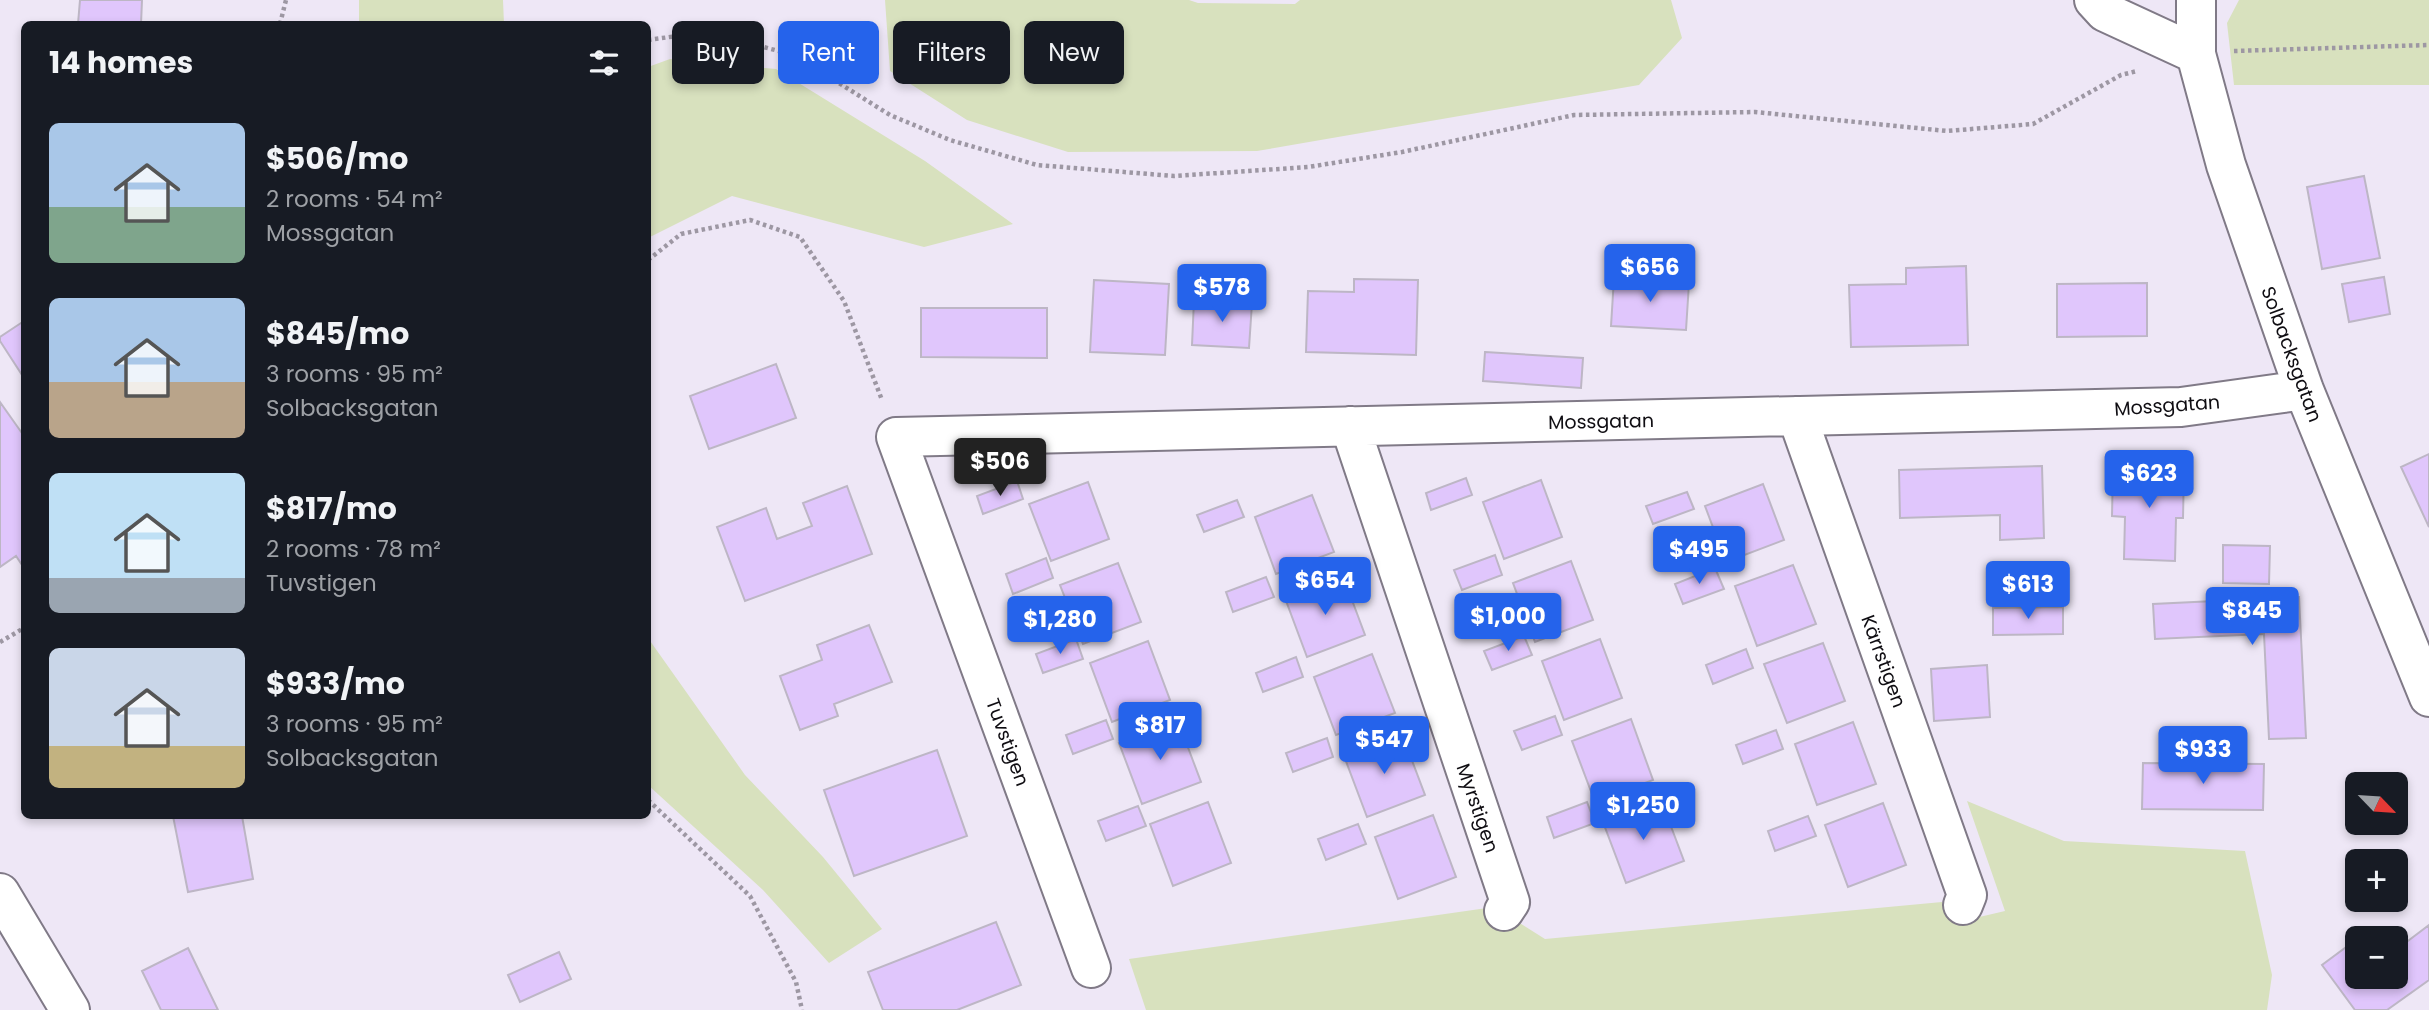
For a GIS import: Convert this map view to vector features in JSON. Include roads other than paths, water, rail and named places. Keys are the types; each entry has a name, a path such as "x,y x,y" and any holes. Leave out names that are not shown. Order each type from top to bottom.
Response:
{"street":[{"path":"2094,0 2105,12 2196,54"},
{"name":"Solbacksgatan","path":"2196,0 2196,54 2226,165 2304,390 2429,696"},
{"name":"Mossgatan","path":"896,437 2182,407 2304,390"},
{"name":"Kärrstigen","path":"1797,416 1967,895 1963,905"},
{"name":"Myrstigen","path":"1350,426 1510,902 1504,911"},
{"name":"Tuvstigen","path":"896,437 1091,968"},
{"path":"0,893 70,1010"}]}
